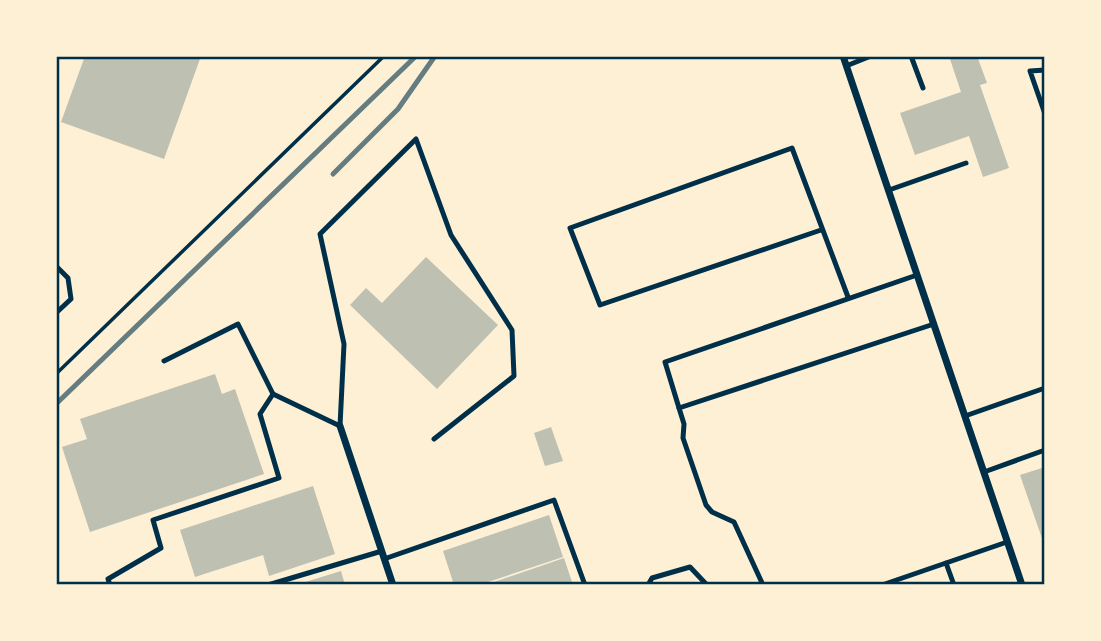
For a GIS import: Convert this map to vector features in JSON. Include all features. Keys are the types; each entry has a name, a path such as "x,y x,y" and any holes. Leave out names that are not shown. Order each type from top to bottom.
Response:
{"street":[{"path":"842,56 1022,585"},
{"path":"340,425 393,585"}],"lane":[{"path":"846,66 871,56"},
{"path":"911,56 923,88"},
{"path":"1045,70 1030,71 1045,114"},
{"path":"164,360 238,324 273,394 340,425 344,344 320,234 416,139 452,235 512,330 513,376 434,439"},
{"path":"821,230 600,305 570,228 792,148 848,298"},
{"path":"889,190 967,163"},
{"path":"56,266 68,278 71,299 56,313"},
{"path":"763,585 734,522 712,512 706,505 683,438 684,424 664,362 917,275"},
{"path":"679,408 934,324"},
{"path":"965,416 1045,388"},
{"path":"110,585 108,579 161,548 153,520 279,478 260,414 273,394"},
{"path":"984,472 1045,450"},
{"path":"268,585 383,555 554,500 585,585"},
{"path":"882,585 1007,542"},
{"path":"946,563 954,585"},
{"path":"648,585 652,578 690,567 707,585"}],"path":[{"path":"56,374 384,56"}],"building":[{"path":"85,56 201,56 164,159 61,122"},
{"path":"949,56 977,56 987,83 980,85 1009,168 983,177 969,136 915,155 900,113 961,92"},
{"path":"426,257 498,325 437,389 350,305 366,288 382,303"},
{"path":"215,374 222,394 235,389 264,474 90,532 62,447 87,439 80,419"},
{"path":"551,427 563,461 545,466 534,433"},
{"path":"1045,467 1045,547 1020,475"},
{"path":"313,486 335,554 269,576 263,555 195,577 180,530"},
{"path":"549,515 563,557 479,585 454,585 443,551"},
{"path":"564,558 573,585 485,585"},
{"path":"341,571 345,585 299,585 299,584"}],"railway":[{"path":"56,404 416,56"},
{"path":"333,174 398,109 435,56"}]}
